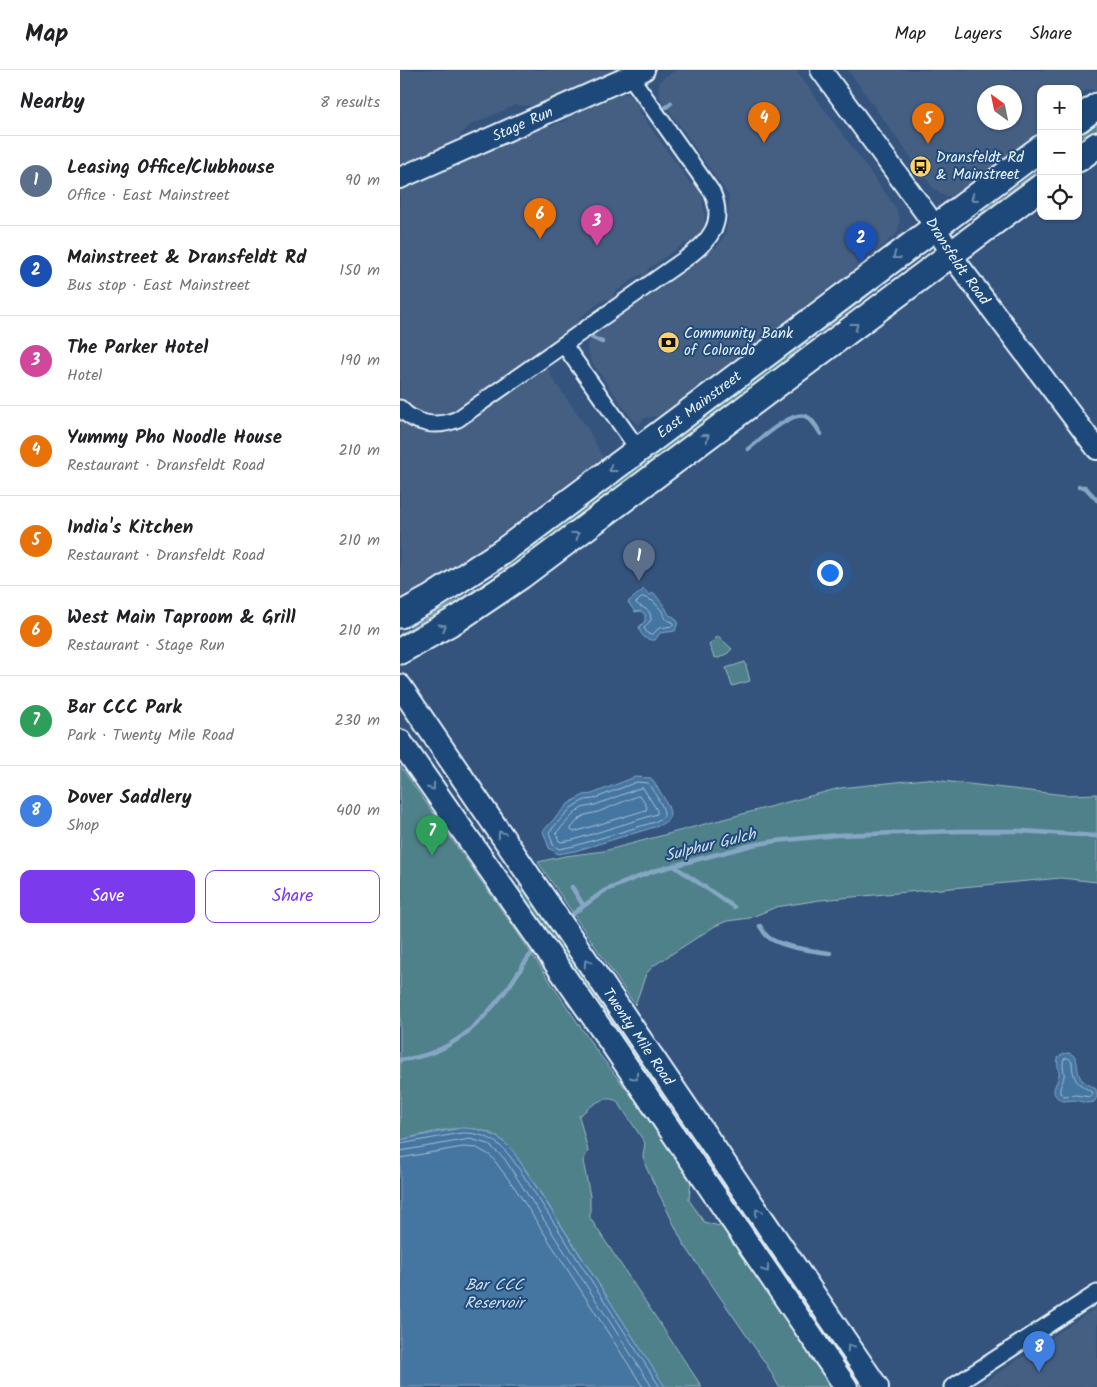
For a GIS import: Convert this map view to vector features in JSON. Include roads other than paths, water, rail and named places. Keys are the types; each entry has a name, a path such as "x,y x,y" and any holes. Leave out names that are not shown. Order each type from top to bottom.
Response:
{"main road":[{"path":"1082,117 1097,106"},
{"path":"1082,156 1097,145"},
{"name":"East Mainstreet","path":"400,615 483,565 1037,151"},
{"name":"East Mainstreet","path":"400,651 459,618 514,581 1037,190"},
{"name":"Twenty Mile Road","path":"400,686 624,1018 877,1387"},
{"name":"Twenty Mile Road","path":"400,741 607,1037 846,1387"}],"street":[{"name":"Dransfeldt Road","path":"821,70 952,253 1097,449"},
{"name":"Stage Run","path":"400,178 637,73"},
{"path":"400,408 411,418 425,423 437,424 452,421 466,414 697,250 710,238 715,227 717,207 712,192 637,73"},
{"path":"564,345 638,449"},
{"path":"952,1387 1097,1293"}],"water":[{"path":"644,589 649,595 654,593 669,615 678,622 675,631 660,633 655,640 649,640 642,635 639,627 645,621 645,614 640,611 635,612 628,602"},
{"path":"635,777 651,778 663,796 670,811 670,815 665,822 658,826 575,851 558,854 549,848 543,831 568,804 584,795 592,794"},
{"path":"1068,1053 1075,1057 1082,1080 1096,1089 1097,1097 1094,1102 1063,1101 1055,1095 1054,1089 1059,1074 1058,1058"},
{"name":"Bar CCC Reservoir","path":"461,1128 476,1129 490,1134 502,1141 513,1151 665,1387 400,1387 400,1140"}],"waterway":[{"path":"666,107 671,103"},
{"path":"591,337 602,342"},
{"path":"748,449 776,427 799,416 805,416 810,419 821,434"},
{"path":"1079,487 1085,487 1097,500"},
{"name":"Sulphur Gulch","path":"566,919 604,891 654,871 752,845 776,841 837,835 959,831 1021,831 1097,836"},
{"path":"674,866 734,907"},
{"path":"572,887 583,905"},
{"path":"760,926 767,936 779,943 830,953"},
{"name":"Sulphur Gulch","path":"400,1060 435,1052 450,1044 476,1025 510,985 537,947"}],"place":[{"name":"Yummy Pho Noodle House","path":"764,143"},
{"name":"India's Kitchen","path":"928,144"},
{"name":"Dransfeldt Rd & Mainstreet","path":"920,166"},
{"name":"West Main Taproom & Grill","path":"540,239"},
{"name":"The Parker Hotel","path":"597,246"},
{"name":"Mainstreet & Dransfeldt Rd","path":"861,263"},
{"name":"Community Bank of Colorado","path":"668,342"},
{"name":"Leasing Office/Clubhouse","path":"639,581"},
{"name":"Bar CCC Park","path":"432,856"},
{"name":"Dover Saddlery","path":"1039,1372"}]}
